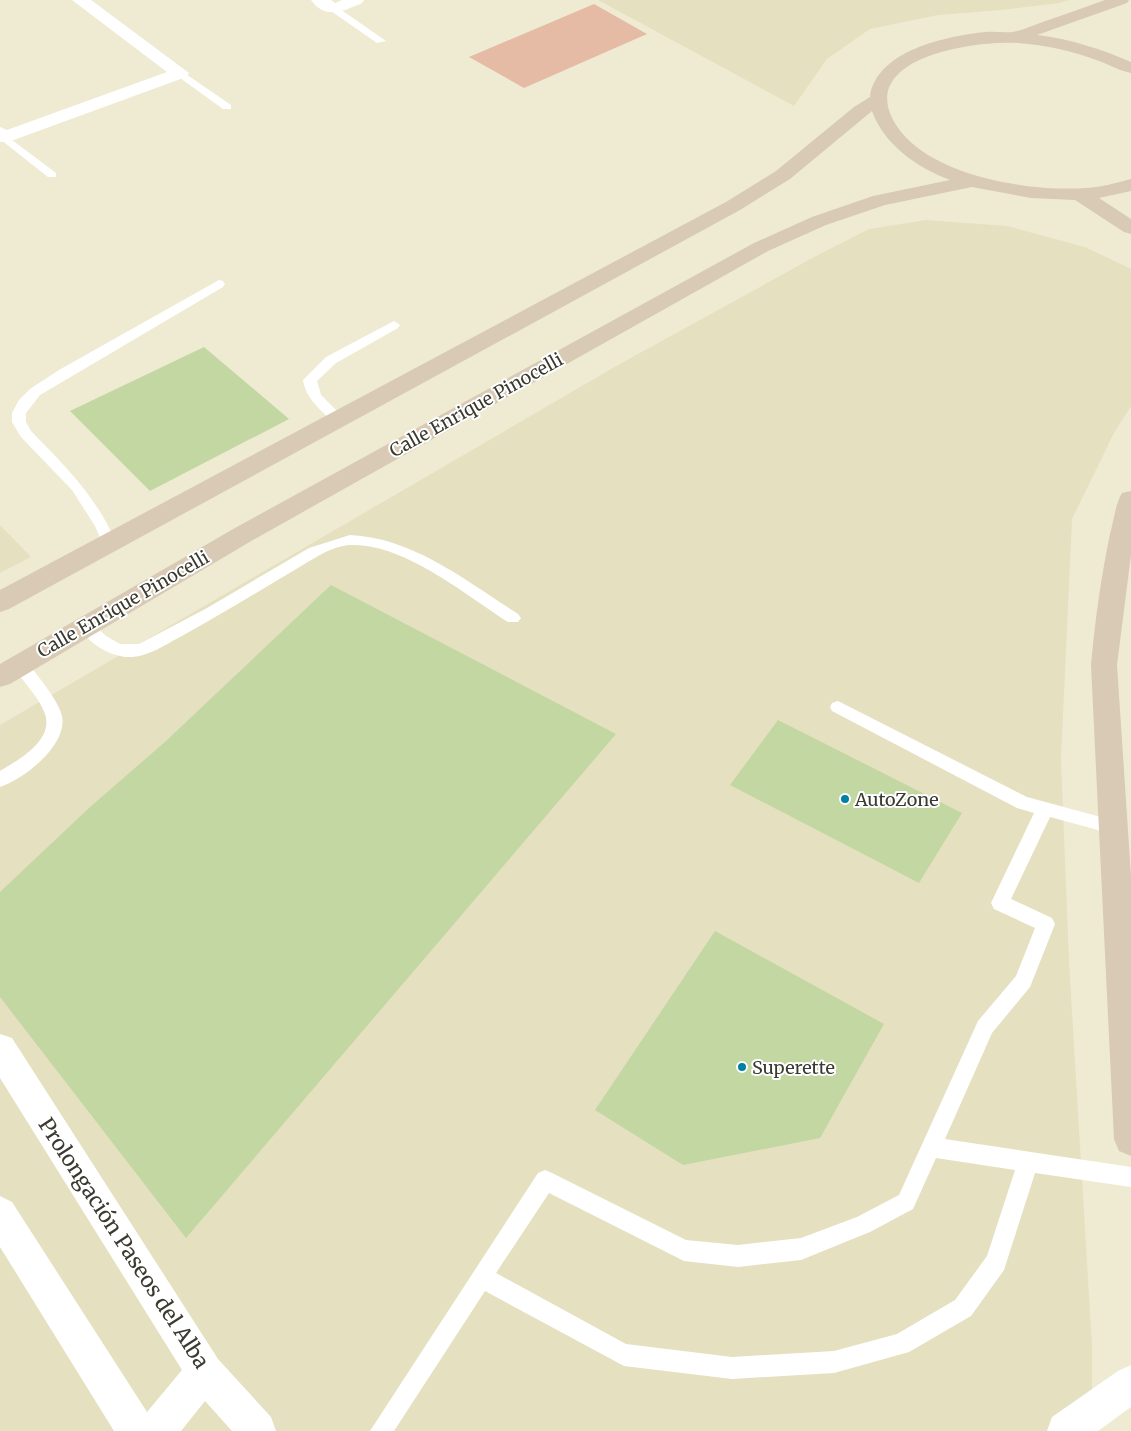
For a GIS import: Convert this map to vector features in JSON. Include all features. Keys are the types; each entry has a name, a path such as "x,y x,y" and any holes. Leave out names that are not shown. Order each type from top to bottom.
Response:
{"main road":[{"path":"1010,38 1121,0"},
{"path":"1131,68 1108,57 1077,47 1044,41 1010,38 968,40 944,44 918,53 897,66 884,82 879,100 884,122 902,144 932,164 971,180 1025,192 1079,194 1131,185"},
{"path":"0,602 733,206 783,175 860,111 879,100"},
{"name":"Calle Enrique Pinocelli","path":"0,677 244,534 761,247 819,221 880,200 971,180"},
{"path":"1079,194 1131,228"},
{"path":"1130,1125 1104,665 1110,600 1118,549 1131,498"}],"street":[{"path":"80,0 180,73"},
{"path":"319,0 334,9 356,0"},
{"path":"2,135 180,73"},
{"name":"Prolongación Paseos del Alba","path":"0,1049 206,1372 257,1431"},
{"path":"0,1214 136,1431"},
{"path":"156,1431 206,1372"},
{"path":"1066,1431 1131,1384"}],"lane":[{"path":"334,9 381,40"},
{"path":"180,73 227,107"},
{"path":"2,135 52,175"},
{"path":"109,543 102,525 77,487 26,434 19,422 19,413 24,403 35,392 64,373 219,284"},
{"path":"340,420 315,397 310,388 310,380 331,360 394,325"},
{"path":"86,626 104,644 117,650 131,652 204,618 314,552 332,544 350,540 387,545 409,555 513,618"},
{"path":"0,780 45,747 53,732 54,716 21,665"},
{"path":"838,707 1023,803 1113,827"},
{"path":"381,1431 545,1180 684,1250 738,1256 801,1248 862,1225 906,1202 986,1027 1023,981 1046,924 1000,903 1045,809"},
{"path":"932,1147 1131,1177"},
{"path":"482,1277 624,1355 732,1368 834,1362 901,1344 963,1308 996,1262 1028,1162"}],"shaded area":[{"path":"598,0 1069,0 1059,3 1001,10 938,15 870,29 827,59 794,106"},
{"path":"594,4 647,34 524,88 469,57"},
{"path":"926,220 1007,226 1085,247 1131,269 1131,406 1114,433 1072,519 1061,759 1069,962 1092,1346 1092,1431 0,1431 0,725 618,365 816,256 869,229"},
{"path":"0,525 31,557 0,573"}],"building":[{"path":"204,347 289,419 150,491 70,411"},
{"path":"331,585 616,734 186,1238 0,997 0,892 89,808 166,741"},
{"name":"AutoZone","path":"778,720 962,813 919,883 730,785"},
{"name":"Superette","path":"715,931 884,1024 820,1138 683,1165 595,1110"}],"place":[{"name":"AutoZone","path":"845,799"},
{"name":"Superette","path":"742,1067"}]}
